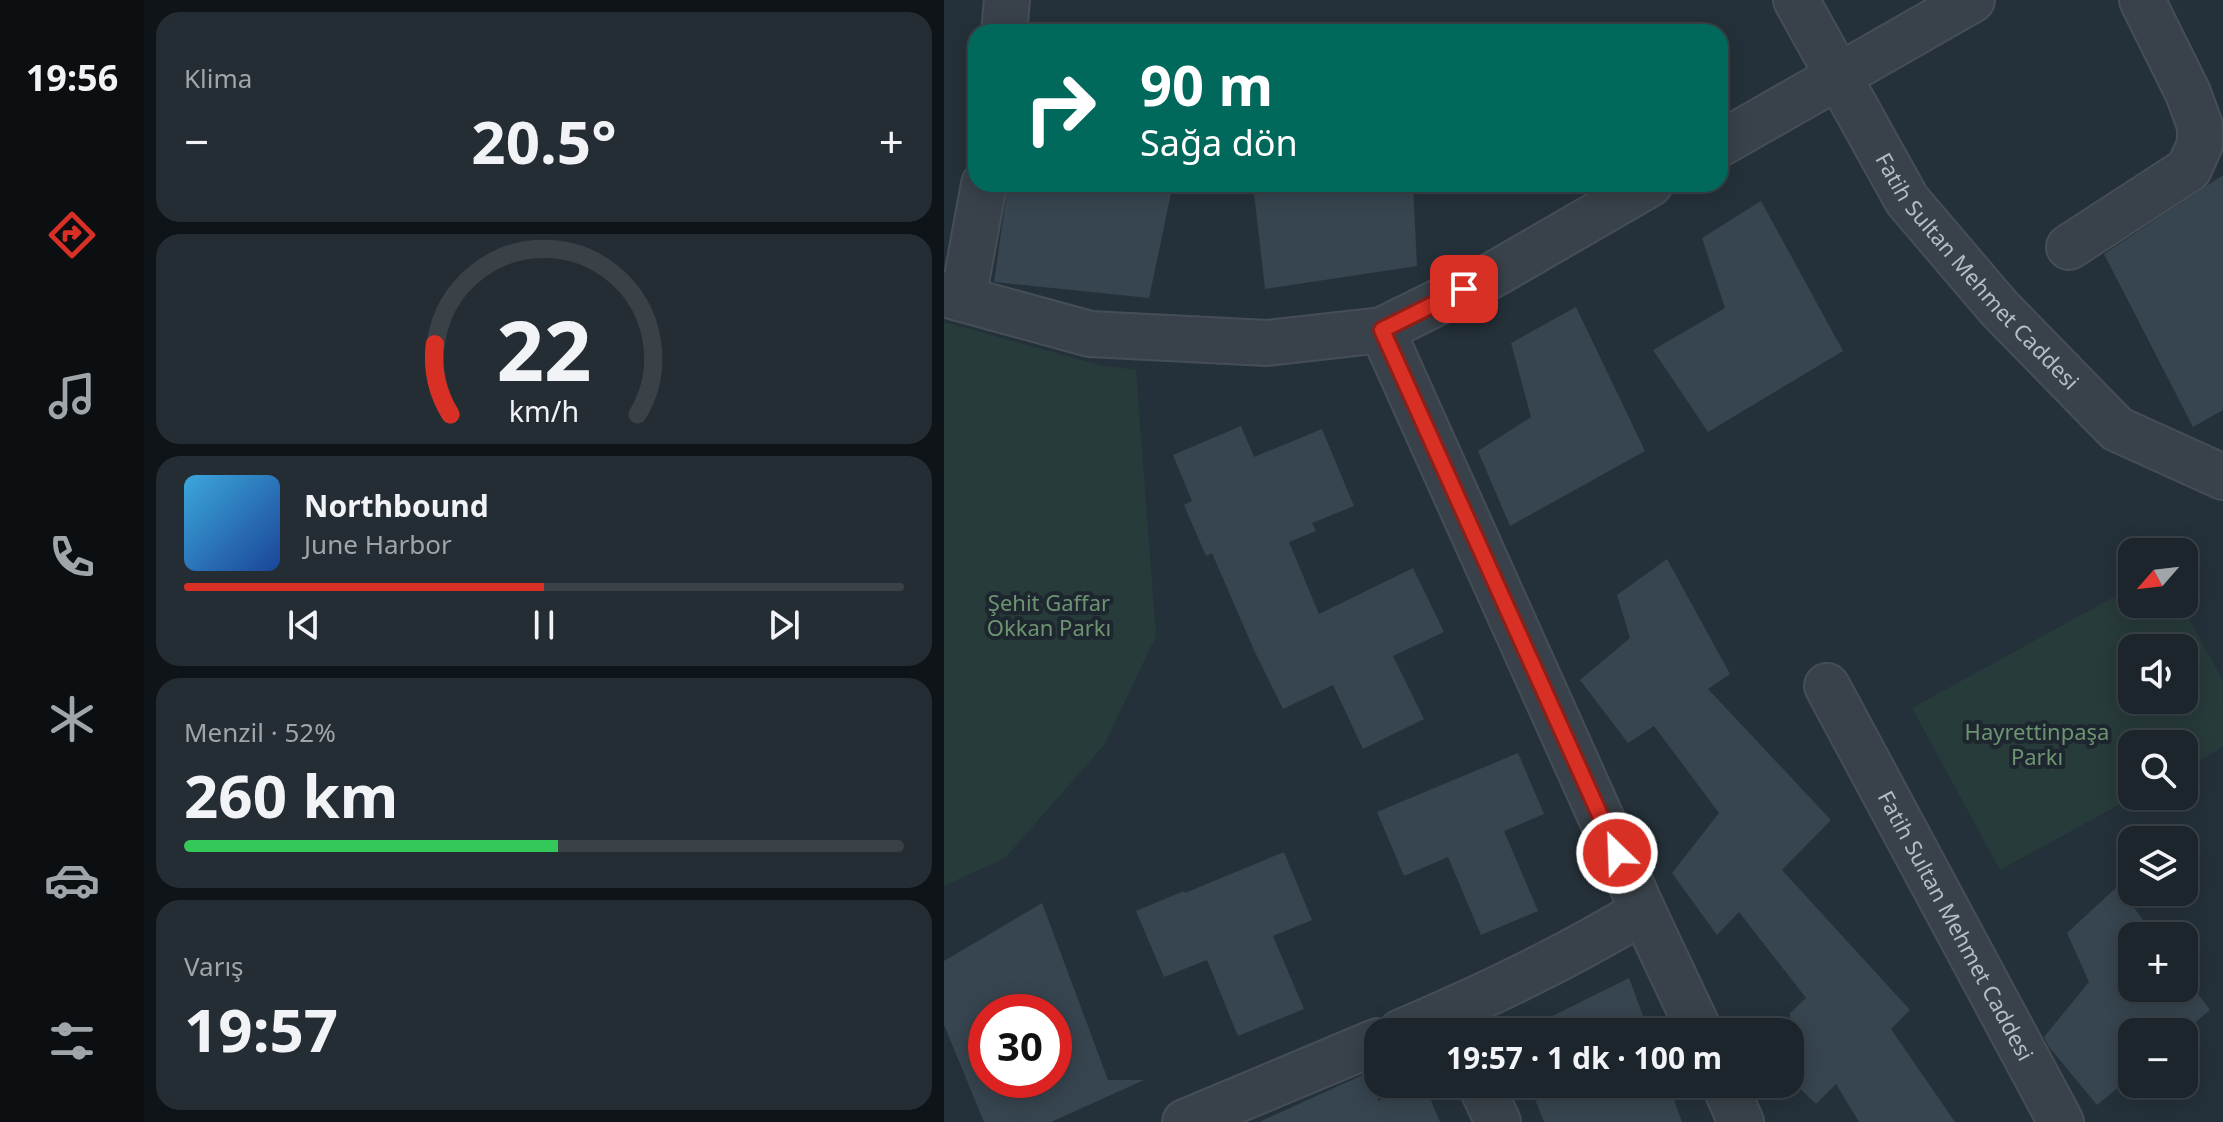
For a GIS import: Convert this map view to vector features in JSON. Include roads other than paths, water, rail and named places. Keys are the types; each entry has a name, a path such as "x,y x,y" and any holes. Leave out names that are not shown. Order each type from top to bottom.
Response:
{"street":[{"path":"1005,24 1007,0"},
{"name":"Fatih Sultan Mehmet Caddesi","path":"1796,0 1907,200 1999,308 2117,429 2223,477"},
{"path":"1728,139 1972,0"},
{"path":"2069,247 2189,169 2200,144 2212,129 2188,93 2142,0"},
{"path":"982,192 953,297 1090,334 1267,343 1382,330 1491,276 1636,192"},
{"path":"1382,330 1693,1018"},
{"name":"Fatih Sultan Mehmet Caddesi","path":"1827,686 2061,1122"},
{"path":"1434,1018 1599,938 1643,911"},
{"path":"1185,1122 1364,1047"},
{"path":"1487,1098 1498,1122"},
{"path":"1730,1098 1741,1122"}],"park label":[{"name":"Şehit Gaffar Okkan Parkı","path":"1049,616"},
{"name":"Hayrettinpaşa Parkı","path":"2037,744"}]}
